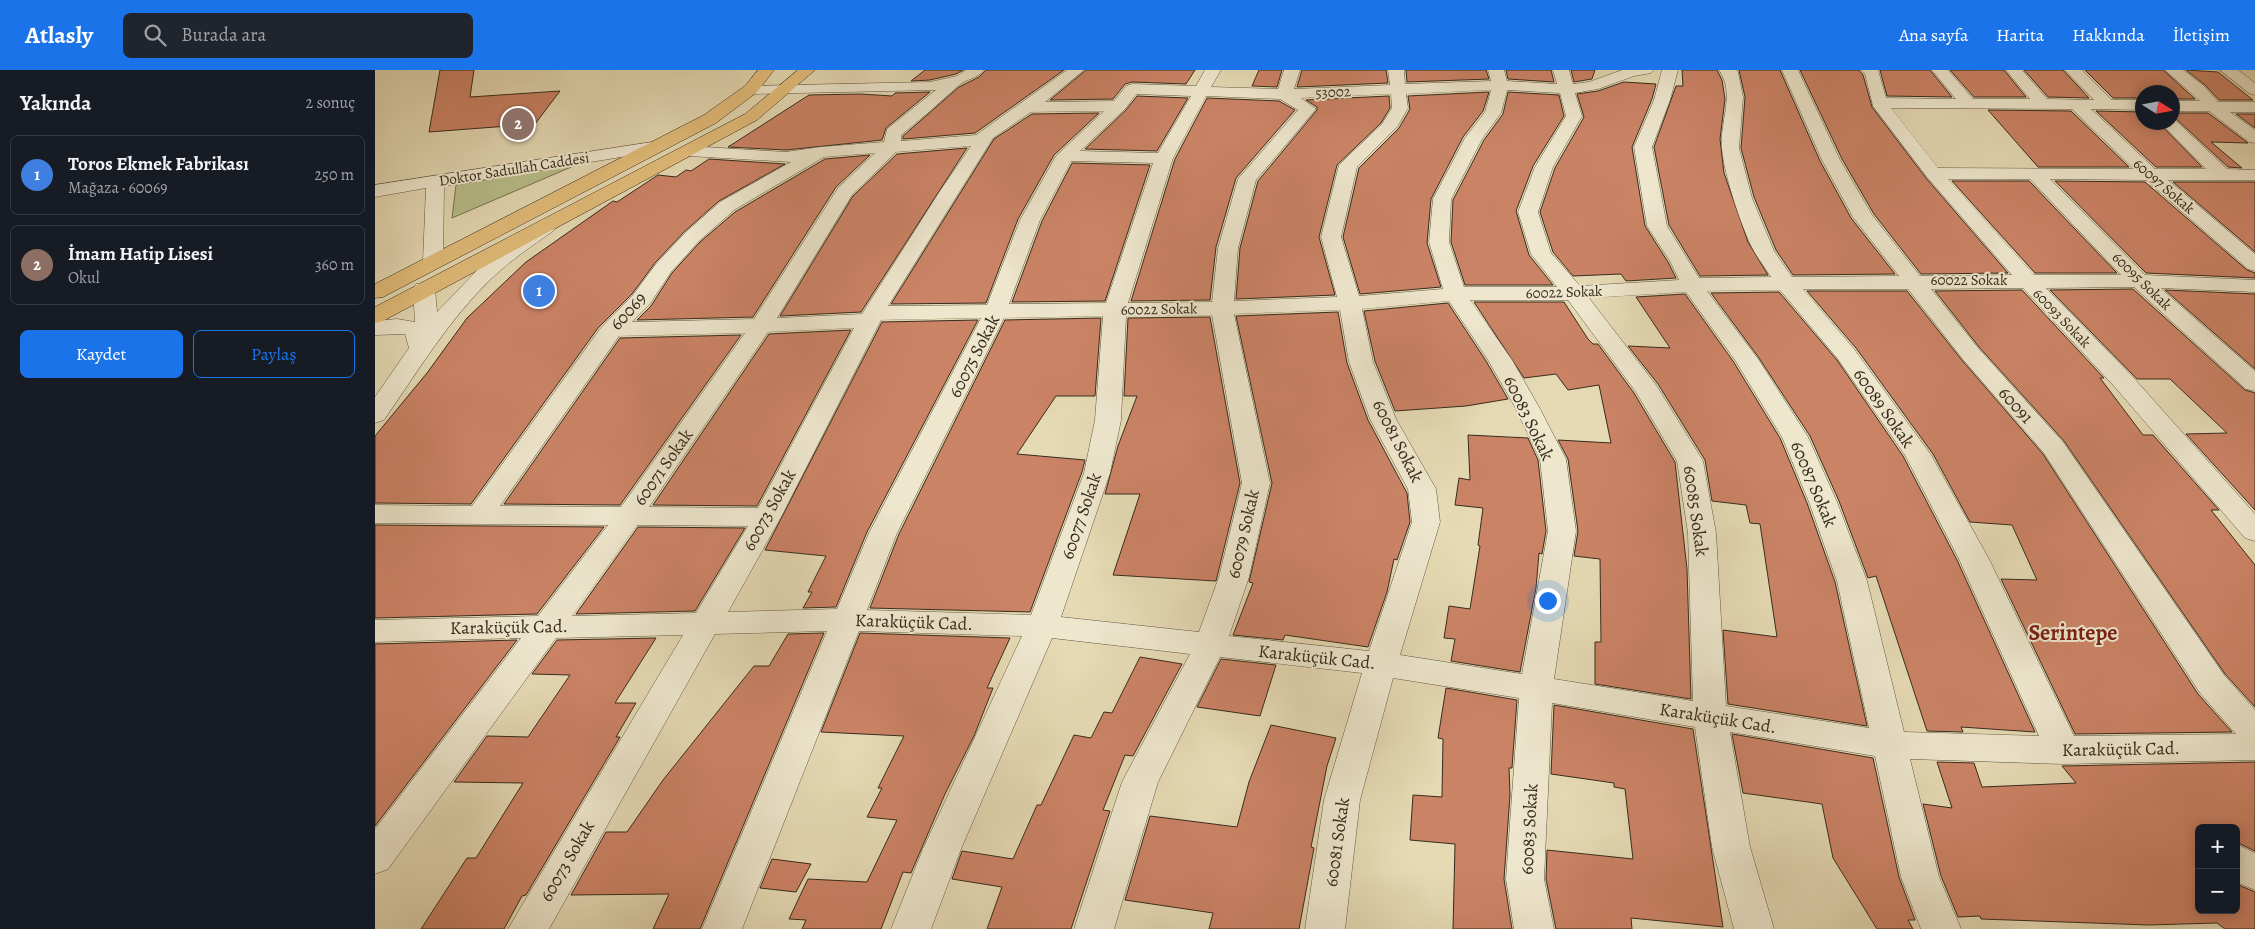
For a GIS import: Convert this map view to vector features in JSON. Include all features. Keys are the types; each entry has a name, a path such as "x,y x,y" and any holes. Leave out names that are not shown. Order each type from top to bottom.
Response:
{"main road":[{"path":"375,292 652,147 710,119 751,89 767,70"},
{"path":"375,316 424,288 546,227 751,118 807,70"},
{"path":"424,288 433,261"}],"street":[{"path":"751,89 907,88 952,83 976,70"},
{"name":"60073 Sokak","path":"528,929 703,624 767,518 871,317 949,191 984,140 984,136 1027,108 1076,70"},
{"name":"60087 Sokak","path":"1670,70 1662,100 1643,147 1657,226 1680,261 1691,285 1746,359 1795,438 1823,502 1852,581 1920,877 1941,929"},
{"name":"60089 Sokak","path":"1727,70 1731,72 1735,97 1730,148 1743,198 1763,251 1786,283 1846,354 1918,455 1974,559 2063,750"},
{"name":"60091","path":"1790,70 1823,143 1863,217 1970,353 2054,448 2211,684 2255,732"},
{"name":"60093 Sokak","path":"1869,70 1872,73 1879,103 1933,173 2027,280 2123,381 2255,532"},
{"path":"1940,70 1969,104"},
{"path":"2014,70 2041,103"},
{"path":"2073,70 2106,103"},
{"path":"2173,70 2198,89 2214,107 2255,138"},
{"path":"2228,70 2255,90"},
{"name":"53002","path":"1119,106 1133,89 1171,92 1207,80 1288,82 1397,79 1564,79 1592,86 1636,71"},
{"name":"60083 Sokak","path":"1498,78 1493,113 1474,138 1442,198 1439,242 1455,294 1500,360 1527,407 1553,459 1562,531 1536,688 1525,879 1534,929"},
{"name":"60081 Sokak","path":"1325,929 1342,800 1381,664 1426,522 1422,488 1383,419 1361,362 1350,303 1331,237 1348,165 1389,127 1400,108 1397,79"},
{"name":"60085 Sokak","path":"1564,79 1574,116 1544,167 1528,212 1541,254 1574,293 1647,390 1690,460 1702,533 1710,717 1731,847 1754,929"},
{"name":"60077 Sokak","path":"911,929 942,849 1043,626 1097,473 1108,420 1115,310 1164,158 1207,80"},
{"name":"60079 Sokak","path":"1094,929 1140,782 1210,646 1234,577 1256,483 1222,308 1228,248 1247,178 1308,109 1288,82"},
{"name":"60071 Sokak","path":"375,858 629,516 761,326 845,192 892,146 893,132 945,91 952,83"},
{"path":"1879,103 2135,105"},
{"name":"60097 Sokak","path":"2076,104 2149,174 2255,265"},
{"path":"1027,108 1119,106"},
{"name":"60075 Sokak","path":"722,929 846,620 883,533 996,311 1030,220 1065,156 1119,106"},
{"path":"2180,106 2255,106"},
{"path":"2176,130 2221,174"},
{"path":"689,151 786,157 820,152 984,140"},
{"name":"Doktor Sadullah Caddesi","path":"375,191 652,147"},
{"name":"60069","path":"480,515 612,329 641,300 663,268 692,237 727,206 820,152"},
{"path":"1065,156 1164,158"},
{"path":"1933,173 2221,174 2250,178"},
{"name":"60095 Sokak","path":"2035,174 2139,281 2255,384"},
{"path":"433,261 435,181"},
{"path":"375,415 421,348 461,296 486,272 546,227"},
{"name":"60022 Sokak","path":"612,329 761,326 871,317 996,311 1222,308 1350,303 1455,294 1574,293 1691,285 1913,280 2027,280 2139,281 2255,286"},
{"path":"421,348 427,318 424,288"},
{"path":"375,328 397,326 414,329 421,348"},
{"path":"375,514 767,518"},
{"name":"Karaküçük Cad.","path":"375,630 846,620 1043,626 1381,664 1890,745 2063,750 2255,747"},
{"path":"2240,863 2255,874"}],"green space":[{"path":"583,162 452,218 456,185"}],"building":[{"path":"440,70 474,70 470,97 560,91 535,124 429,132"},
{"path":"925,70 963,70 956,74 930,80 911,81"},
{"path":"986,70 1064,70 975,133 903,139 903,136 959,87 979,77"},
{"path":"1086,70 1195,70 1186,84 1132,82 1125,84 1113,99 1050,100"},
{"path":"1259,70 1282,70 1277,87 1252,86"},
{"path":"1302,70 1386,70 1388,83 1297,87"},
{"path":"1406,70 1486,70 1489,79 1407,82"},
{"path":"1506,70 1551,70 1554,82 1508,79"},
{"path":"1571,70 1595,70 1592,79 1574,82"},
{"path":"1682,70 1717,70 1722,80 1725,99 1720,139 1724,173 1748,242 1768,275 1700,276 1669,225 1654,147 1676,86 1683,86"},
{"path":"1739,70 1780,70 1820,161 1851,218 1895,274 1793,275 1776,250 1754,197 1741,148 1745,97"},
{"path":"1800,70 1859,70 1863,75 1872,107 1926,178 2008,273 1921,274 1874,214 1842,159"},
{"path":"1880,70 1930,70 1952,97 1887,96"},
{"path":"1950,70 2004,70 2026,97 1974,97"},
{"path":"2024,70 2063,70 2089,98 2048,97"},
{"path":"2085,70 2163,70 2180,85 2135,85 2135,98 2113,98"},
{"path":"2186,70 2218,72 2253,100 2219,100 2205,85"},
{"path":"1624,82 1656,84 1652,99 1632,147 1645,226 1676,278 1626,281 1621,274 1573,276 1553,252 1540,212 1555,168 1584,117 1577,94 1598,91"},
{"path":"2180,85 2195,99 2180,99"},
{"path":"930,92 886,128 882,140 786,150 728,147 809,95 861,94 892,96 895,93"},
{"path":"1489,92 1483,111 1463,137 1431,199 1427,243 1441,287 1360,294 1343,237 1359,168 1399,128 1410,109 1408,96"},
{"path":"1508,92 1559,95 1564,116 1533,166 1516,211 1529,255 1553,285 1465,285 1451,242 1453,200 1484,140 1503,114"},
{"path":"1137,96 1188,98 1157,151 1085,149 1126,110"},
{"path":"1389,96 1390,108 1381,123 1337,165 1319,237 1335,295 1236,299 1240,248 1258,181 1317,110 1317,107 1306,100"},
{"path":"1207,98 1279,101 1295,110 1236,178 1216,247 1210,300 1131,301 1175,159"},
{"path":"1988,110 2071,111 2129,167 2038,167"},
{"path":"2096,111 2135,112 2135,130 2166,130 2202,167 2156,167"},
{"path":"1099,113 1054,155 1018,219 986,303 891,304 994,139 1032,114"},
{"path":"2180,113 2208,113 2248,143 2211,142 2242,168 2228,167 2180,122"},
{"path":"2236,114 2255,114 2255,128"},
{"path":"967,148 861,312 780,316 853,196 897,154"},
{"path":"870,155 836,187 753,317 637,320 651,306 672,273 700,242 735,212 825,159"},
{"path":"709,159 785,164 719,201 684,232 655,263 632,294 598,328 471,504 375,503 375,436 427,373 467,318 526,262 613,201 617,202 658,175 676,177 686,170 691,171"},
{"path":"1072,163 1150,165 1105,301 1012,302 1042,221"},
{"path":"1952,181 2029,181 2117,273 2035,273"},
{"path":"2055,181 2145,182 2247,270 2255,273 2255,278 2146,273"},
{"path":"2173,182 2255,182 2255,252"},
{"path":"2133,289 2245,390 2255,393 2255,510 2186,434 2227,433 2170,379 2137,379 2050,290"},
{"path":"2022,290 2104,378 2100,378 2143,435 2153,435 2219,510 2211,510 2255,565 2255,707 2225,674 2064,441 1979,347 1935,291"},
{"path":"2165,290 2255,294 2255,369"},
{"path":"1807,291 1907,291 1961,359 2043,454 2198,694 2232,732 2075,734 2001,579 2037,580 2012,525 1970,522 1933,454 1856,348"},
{"path":"1779,292 1837,360 1903,456 1957,560 2035,732 1961,727 1963,732 1927,731 1876,576 1868,578 1839,501 1810,436 1759,358 1711,293"},
{"path":"1685,294 1733,361 1780,438 1807,503 1835,582 1867,726 1728,704 1723,630 1777,637 1760,524 1750,523 1746,505 1712,501 1705,460 1658,384 1628,346 1670,348 1636,297"},
{"path":"1474,302 1564,302 1588,339 1593,344 1598,344 1634,393 1675,462 1687,569 1691,699 1595,684 1595,642 1601,642 1600,559 1574,556 1578,531 1568,459 1558,440 1611,443 1599,385 1568,390 1556,374 1524,378"},
{"path":"1448,303 1508,399 1466,406 1395,411 1375,361 1364,311"},
{"path":"1338,312 1347,363 1368,420 1407,493 1410,522 1397,560 1394,559 1387,592 1368,647 1285,635 1283,640 1233,635 1253,583 1249,582 1272,483 1236,316"},
{"path":"1210,317 1240,483 1216,581 1113,575 1140,494 1105,494 1118,446 1137,396 1124,396 1128,318"},
{"path":"1101,318 1095,396 1056,396 1017,454 1085,460 1030,612 870,608 899,534 1005,320"},
{"path":"978,320 867,532 836,607 803,608 812,592 808,592 826,556 765,550 882,322"},
{"path":"851,330 757,506 653,505 769,334"},
{"path":"741,335 620,505 504,504 620,338"},
{"path":"1468,435 1528,438 1538,460 1546,531 1542,554 1539,553 1536,588 1520,672 1451,661 1455,639 1444,638 1449,606 1470,609 1480,546 1478,545 1483,508 1455,505 1459,478 1470,480"},
{"path":"375,525 604,527 537,614 375,618"},
{"path":"638,527 745,528 695,611 576,614"},
{"path":"824,633 700,929 653,929 669,894 571,895 606,832 627,832 663,780 754,666 769,666 788,634"},
{"path":"860,633 1010,638 987,688 993,688 974,736 945,794 911,873 903,872 881,929 802,929 806,920 789,919 808,879 867,882 897,820 867,817 882,788 878,788 904,736 821,732"},
{"path":"656,638 615,703 636,703 616,737 620,737 526,895 522,896 504,929 421,929 467,858 476,858 523,783 454,782 487,736 528,737 570,675 532,674 557,640"},
{"path":"517,640 375,826 375,644"},
{"path":"1140,657 1182,664 1133,756 1125,755 1103,810 1110,811 1071,929 987,929 1002,887 952,879 962,851 1013,859 1037,805 1041,805 1074,735 1091,738 1104,712 1112,713"},
{"path":"1221,659 1276,665 1260,716 1197,707"},
{"path":"1446,688 1517,700 1512,768 1509,768 1510,795 1504,879 1512,929 1453,929 1455,844 1410,840 1413,795 1442,797 1443,739 1438,738"},
{"path":"1554,705 1693,729 1723,927 1631,918 1632,929 1556,929 1546,879 1547,850 1633,859 1625,789 1614,787 1614,783 1551,774"},
{"path":"1271,725 1336,738 1327,766 1311,847 1314,848 1299,929 1209,929 1213,913 1125,900 1150,816 1237,827 1249,782"},
{"path":"1732,734 1873,758 1899,877 1915,920 1908,920 1913,929 1877,929 1833,858 1822,804 1743,793"},
{"path":"1937,762 1974,763 1982,787 2076,783 2062,766 2255,762 2255,851 2240,844 2240,824 2195,824 2195,914 2240,914 2240,886 2255,892 2255,929 2225,929 2217,923 2149,925 1981,919 1980,916 1958,917 1941,876 1923,804 1952,808"},
{"path":"772,859 811,864 796,892 760,888"}],"place":[{"name":"İmam Hatip Lisesi","path":"518,124"},
{"name":"Toros Ekmek Fabrikası","path":"539,291"}],"district":[{"name":"Serintepe","path":"2073,632"}]}
